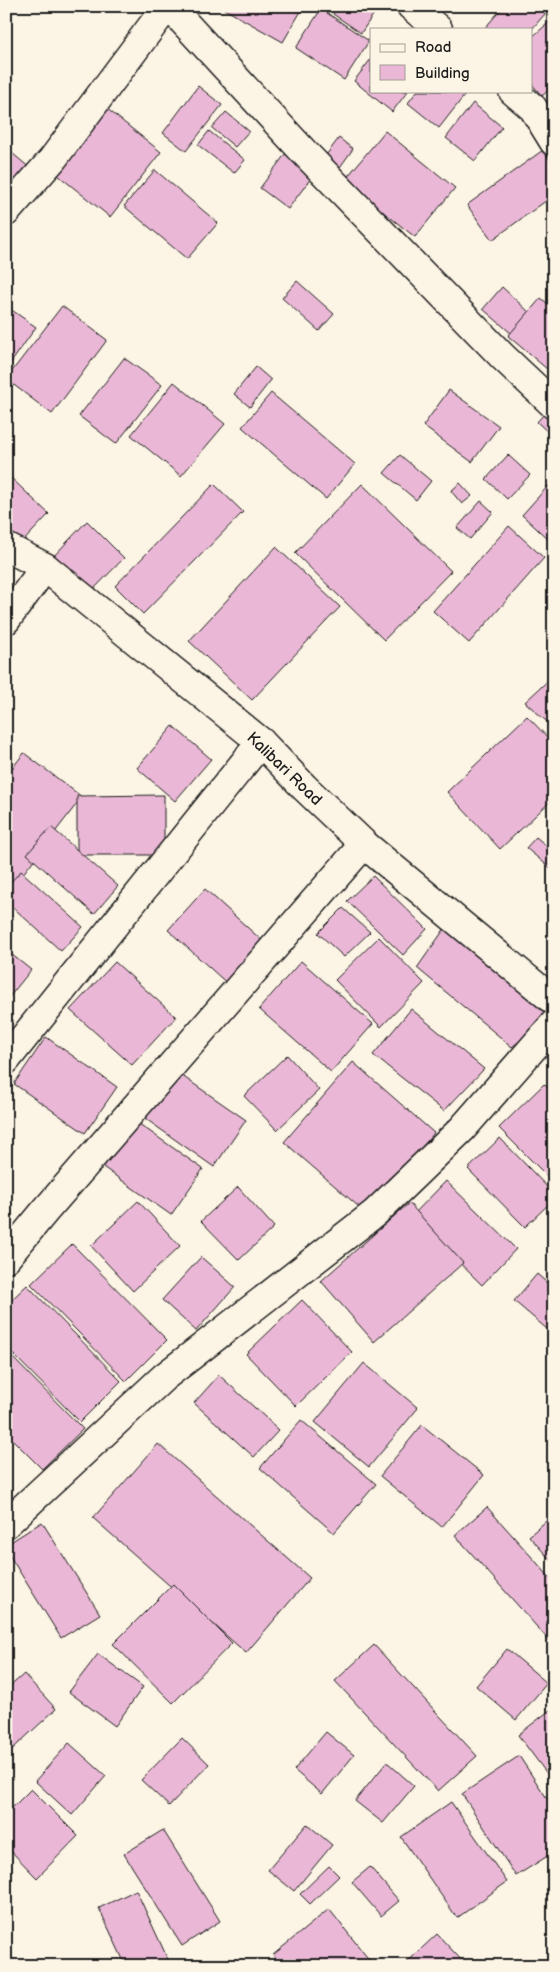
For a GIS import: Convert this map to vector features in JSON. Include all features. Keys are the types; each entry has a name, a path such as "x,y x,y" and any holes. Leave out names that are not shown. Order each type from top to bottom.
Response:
{"street":[{"path":"6,212 52,160 168,6 310,159 503,357 554,405"},
{"path":"411,6 437,28"},
{"path":"514,92 533,108 554,142"},
{"name":"Kalibari Road","path":"6,547 45,567 261,742 305,788 364,844 554,1001"},
{"path":"6,620 45,567"},
{"path":"6,1060 261,742"},
{"path":"6,1258 364,844"},
{"path":"6,1524 164,1377 376,1212 462,1129 554,1024"}],"building":[{"path":"219,6 304,6 283,42"},
{"path":"339,6 379,6 361,33 333,14"},
{"path":"504,6 552,6 532,29 485,28"},
{"path":"321,9 369,41 344,80 296,48"},
{"path":"554,18 554,85 542,96 532,84 532,37"},
{"path":"370,60 370,92 407,92 392,112 354,81"},
{"path":"198,86 222,105 186,151 163,133"},
{"path":"416,92 467,92 439,128 408,103"},
{"path":"473,103 502,127 475,161 446,138"},
{"path":"106,108 161,152 110,217 54,172"},
{"path":"226,112 249,131 235,147 212,128"},
{"path":"209,131 245,160 234,173 198,145"},
{"path":"385,131 455,188 415,237 344,181"},
{"path":"339,138 353,149 335,174 320,163"},
{"path":"6,148 31,169 6,199"},
{"path":"289,149 317,170 288,209 260,188"},
{"path":"543,150 554,166 554,195 492,240 467,205"},
{"path":"155,170 218,223 187,259 124,206"},
{"path":"297,281 334,314 319,331 282,298"},
{"path":"502,287 530,313 512,334 483,309"},
{"path":"541,298 554,309 554,375 508,336"},
{"path":"6,306 36,327 6,370"},
{"path":"62,306 107,340 52,414 6,379"},
{"path":"124,358 162,385 116,444 79,416"},
{"path":"256,367 271,380 250,407 234,394"},
{"path":"174,382 225,424 181,476 131,435"},
{"path":"449,390 499,426 472,462 423,426"},
{"path":"271,393 355,464 326,499 242,427"},
{"path":"550,407 554,410 554,432 551,435 537,422"},
{"path":"400,455 431,481 416,500 384,473"},
{"path":"508,455 530,475 507,499 486,479"},
{"path":"7,474 49,514 17,548 6,538"},
{"path":"460,483 472,496 462,504 451,491"},
{"path":"214,484 243,512 143,614 115,586"},
{"path":"362,484 451,571 384,640 295,553"},
{"path":"548,486 554,490 554,536 550,541 522,515"},
{"path":"481,501 493,512 470,539 457,528"},
{"path":"87,521 124,558 88,595 51,559"},
{"path":"509,526 544,558 469,643 433,611"},
{"path":"276,547 340,607 252,700 189,641"},
{"path":"554,675 554,728 525,702"},
{"path":"527,716 554,744 554,798 500,849 447,792"},
{"path":"173,726 211,759 175,801 137,768"},
{"path":"24,753 82,797 6,896 6,776"},
{"path":"164,795 164,855 77,855 77,796"},
{"path":"51,827 118,886 94,914 27,854"},
{"path":"536,837 554,852 554,871 526,848"},
{"path":"21,871 83,927 61,951 6,901 6,887"},
{"path":"373,876 427,929 403,955 347,901"},
{"path":"205,889 268,946 231,987 168,930"},
{"path":"343,908 370,932 344,957 318,933"},
{"path":"450,921 554,1013 512,1047 417,968"},
{"path":"379,937 424,983 381,1027 335,980"},
{"path":"6,950 31,970 6,1001"},
{"path":"301,961 373,1024 331,1072 259,1009"},
{"path":"115,962 176,1017 132,1065 70,1010"},
{"path":"411,1009 484,1069 444,1111 373,1055"},
{"path":"46,1037 117,1087 85,1133 14,1084"},
{"path":"287,1055 319,1090 277,1130 244,1096"},
{"path":"353,1062 434,1133 366,1213 284,1142"},
{"path":"175,1071 246,1120 214,1167 143,1117"},
{"path":"544,1084 554,1094 554,1183 499,1128"},
{"path":"132,1119 203,1169 171,1215 100,1165"},
{"path":"500,1138 554,1194 554,1199 525,1227 468,1169"},
{"path":"446,1181 516,1249 482,1285 412,1216"},
{"path":"238,1187 274,1227 239,1260 201,1221"},
{"path":"138,1201 180,1246 133,1291 91,1246"},
{"path":"409,1203 463,1263 374,1342 321,1281"},
{"path":"72,1244 167,1340 126,1381 31,1284"},
{"path":"201,1257 235,1287 196,1331 162,1300"},
{"path":"537,1274 554,1289 554,1335 514,1301"},
{"path":"27,1285 121,1381 80,1422 6,1347 6,1305"},
{"path":"302,1300 352,1352 296,1406 246,1354"},
{"path":"6,1351 83,1429 42,1469 6,1433"},
{"path":"364,1363 418,1408 369,1467 315,1422"},
{"path":"219,1375 279,1430 254,1457 194,1403"},
{"path":"301,1420 376,1484 334,1533 260,1468"},
{"path":"422,1425 484,1475 442,1527 380,1476"},
{"path":"158,1444 310,1578 246,1653 93,1518"},
{"path":"487,1507 554,1582 554,1646 455,1535"},
{"path":"554,1514 554,1564 529,1536"},
{"path":"42,1522 100,1614 61,1638 6,1550 6,1545"},
{"path":"173,1584 232,1643 173,1703 113,1644"},
{"path":"374,1645 477,1756 438,1791 335,1681"},
{"path":"507,1649 547,1683 516,1720 476,1686"},
{"path":"98,1654 143,1687 115,1726 69,1692"},
{"path":"24,1674 56,1709 6,1755 6,1690"},
{"path":"554,1707 554,1783 518,1735"},
{"path":"326,1732 354,1755 322,1794 294,1770"},
{"path":"182,1738 209,1764 169,1806 141,1780"},
{"path":"69,1743 106,1776 72,1815 35,1781"},
{"path":"519,1756 554,1809 554,1852 516,1876 462,1794"},
{"path":"387,1762 414,1786 383,1823 355,1801"},
{"path":"31,1789 78,1836 37,1878 6,1846 6,1814"},
{"path":"451,1802 507,1882 457,1918 401,1837"},
{"path":"307,1824 332,1845 294,1891 268,1870"},
{"path":"163,1830 220,1921 182,1946 124,1854"},
{"path":"329,1866 339,1876 310,1904 300,1894"},
{"path":"370,1867 399,1901 381,1916 352,1882"},
{"path":"136,1890 171,1966 126,1966 99,1908"},
{"path":"329,1909 374,1966 281,1966 273,1955"},
{"path":"437,1934 467,1966 403,1966"}]}
